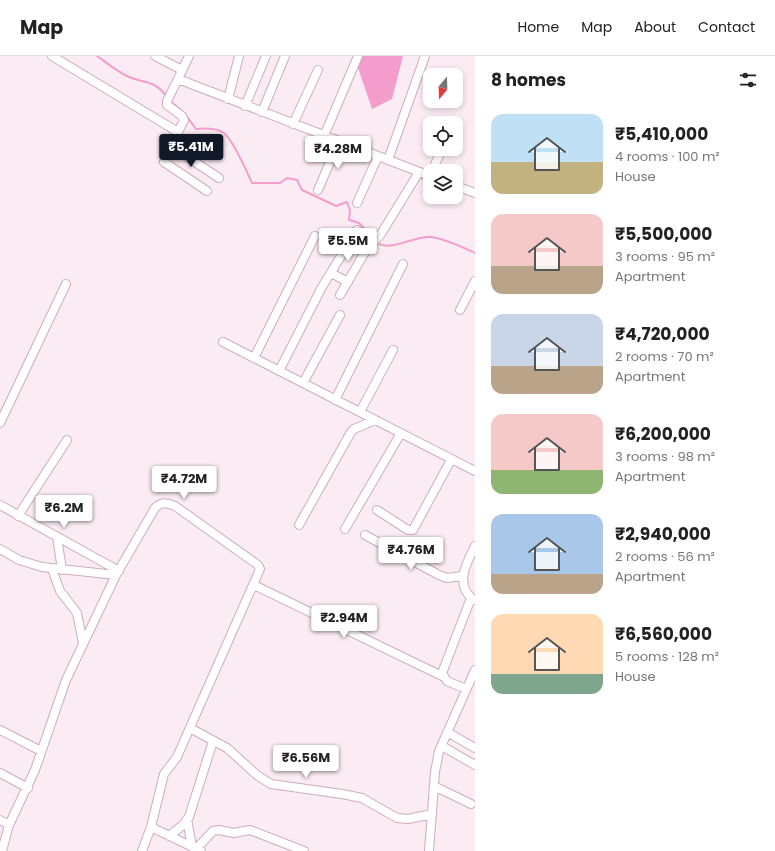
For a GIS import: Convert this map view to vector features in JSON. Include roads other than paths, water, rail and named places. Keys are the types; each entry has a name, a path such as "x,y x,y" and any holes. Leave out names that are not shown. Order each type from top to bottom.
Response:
{"street":[{"path":"52,56 178,132"},
{"path":"155,56 182,70"},
{"path":"189,56 168,98 167,105 182,116 184,120 164,162 207,191"},
{"path":"228,99 239,56"},
{"path":"245,106 266,56"},
{"path":"262,112 285,56"},
{"path":"324,136 358,56"},
{"path":"388,160 425,56"},
{"path":"293,124 318,70"},
{"path":"178,79 423,173"},
{"path":"318,190 339,141"},
{"path":"171,146 219,178"},
{"path":"357,202 378,156"},
{"path":"340,295 365,252 376,240 419,172"},
{"path":"463,189 475,193"},
{"path":"279,371 330,273 357,230"},
{"path":"254,358 316,236"},
{"path":"335,400 403,264"},
{"path":"330,273 348,282"},
{"path":"460,310 475,281"},
{"path":"0,423 66,284"},
{"path":"303,383 340,315"},
{"path":"223,342 475,471"},
{"path":"360,412 392,350"},
{"path":"300,525 351,432 354,429 375,420"},
{"path":"345,529 401,433"},
{"path":"18,516 67,440"},
{"path":"377,510 408,530 413,530 451,460"},
{"path":"2,851 10,825 28,788 58,699 83,643 118,573 155,508 159,504 165,503 175,506 258,565 260,572 174,762 164,774 151,827 142,851"},
{"path":"0,505 118,573"},
{"path":"365,535 439,575 447,578 462,576"},
{"path":"57,537 62,570"},
{"path":"442,676 473,600 465,588 462,576 465,565 475,546"},
{"path":"0,549 25,563 52,569 118,573"},
{"path":"52,569 60,591 77,613 83,643"},
{"path":"254,585 466,689"},
{"path":"429,851 435,772 447,732 466,689 473,679 475,670"},
{"path":"190,728 234,753 258,776 271,784 362,798 397,818 408,819 432,814"},
{"path":"0,730 41,751"},
{"path":"447,732 475,748"},
{"path":"169,836 187,820 213,741"},
{"path":"442,746 475,765"},
{"path":"0,773 28,788"},
{"path":"434,786 471,804"},
{"path":"0,820 10,825"},
{"path":"187,820 197,849"},
{"path":"151,827 197,849"},
{"path":"197,849 213,832 220,830 234,833 250,830 304,851"}],"waterway":[{"path":"97,56 125,75 154,85 167,97"},
{"path":"170,101 182,111"},
{"path":"185,114 196,129 203,128 218,130 228,137 252,183 280,183 287,178 297,180 302,190 336,206 347,202 350,210 349,220 359,223 374,239"},
{"path":"377,243 390,246 418,238 431,237 448,241 475,253"}]}
